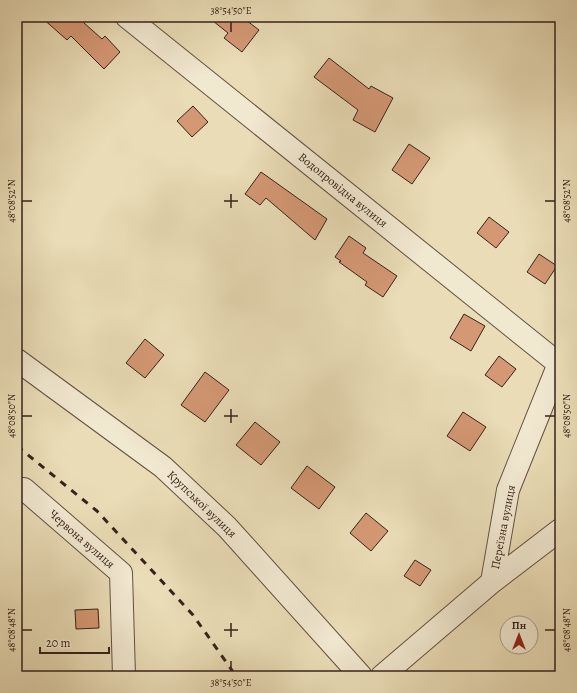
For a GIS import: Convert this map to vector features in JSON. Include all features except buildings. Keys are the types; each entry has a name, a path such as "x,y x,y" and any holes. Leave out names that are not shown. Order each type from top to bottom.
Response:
{"street":[{"name":"Водопровідна вулиця","path":"127,17 560,362"},
{"name":"Крупської вулиця","path":"17,360 163,467 227,528 361,676"},
{"name":"Переїзна вулиця","path":"382,676 492,582 508,490 560,362"},
{"name":"Червона вулиця","path":"19,488 121,573 124,676"},
{"path":"492,582 560,530"}],"railway":[{"path":"17,446 97,511 193,615 236,676"}]}
